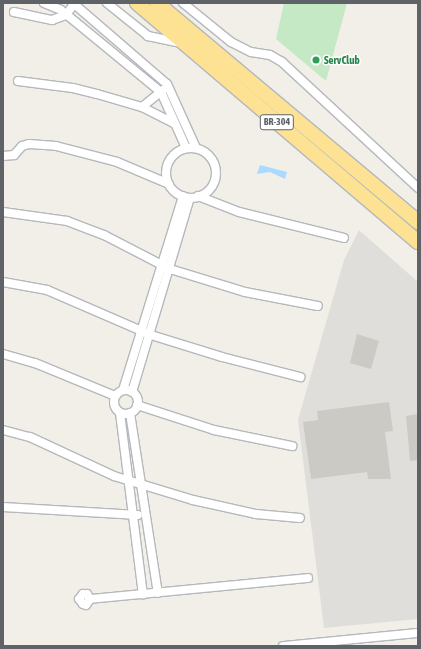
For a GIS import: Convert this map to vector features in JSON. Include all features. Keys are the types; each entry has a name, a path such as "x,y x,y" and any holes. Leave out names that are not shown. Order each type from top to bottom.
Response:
{"highway":[{"name":"BR-304","path":"136,3 418,242"},
{"name":"BR-304","path":"158,3 418,222"},
{"path":"169,3 183,25"}],"street":[{"path":"44,3 66,14 161,92 186,148"},
{"path":"14,12 52,20 66,14 74,3 167,84 196,148"},
{"path":"107,3 148,36 185,44"},
{"path":"183,3 231,42 251,52 270,55 282,62 418,188"},
{"path":"18,81 73,88 142,107 175,124"},
{"path":"142,107 161,92 167,84"},
{"path":"3,156 14,155 22,146 29,144 56,146 117,162 169,184 190,197 239,212 344,238"},
{"path":"143,595 120,412 114,405 115,396 123,390 162,264 190,197 208,191 213,184 216,169 208,154 196,148 186,148 175,154 168,165 166,173 169,184"},
{"path":"132,392 151,335 190,197"},
{"path":"3,212 67,221 104,235 170,269 245,292 318,306"},
{"path":"3,282 47,290 151,335 222,357 300,377"},
{"path":"3,354 49,368 115,396"},
{"path":"123,390 132,392 136,396 137,405 130,413 158,593"},
{"path":"137,405 214,430 292,446"},
{"path":"120,412 130,413"},
{"path":"3,430 30,437 129,481 222,507 256,514 300,518"},
{"path":"3,507 145,515"},
{"path":"90,600 308,578"},
{"path":"282,646 418,633"}],"shaded area":[{"path":"359,230 418,282 418,619 324,628 298,420 344,260"}],"green space":[{"name":"ServClub","path":"284,3 347,3 326,81 276,39"}],"water":[{"path":"260,165 287,172 285,179 270,172 257,174"}],"building":[{"path":"357,334 379,341 371,369 350,363"},
{"path":"389,402 393,431 385,432 391,479 368,479 367,472 311,479 303,422 318,420 317,411"},
{"path":"418,414 418,460 410,461 406,416"}],"place":[{"name":"ServClub","path":"316,60"}]}
